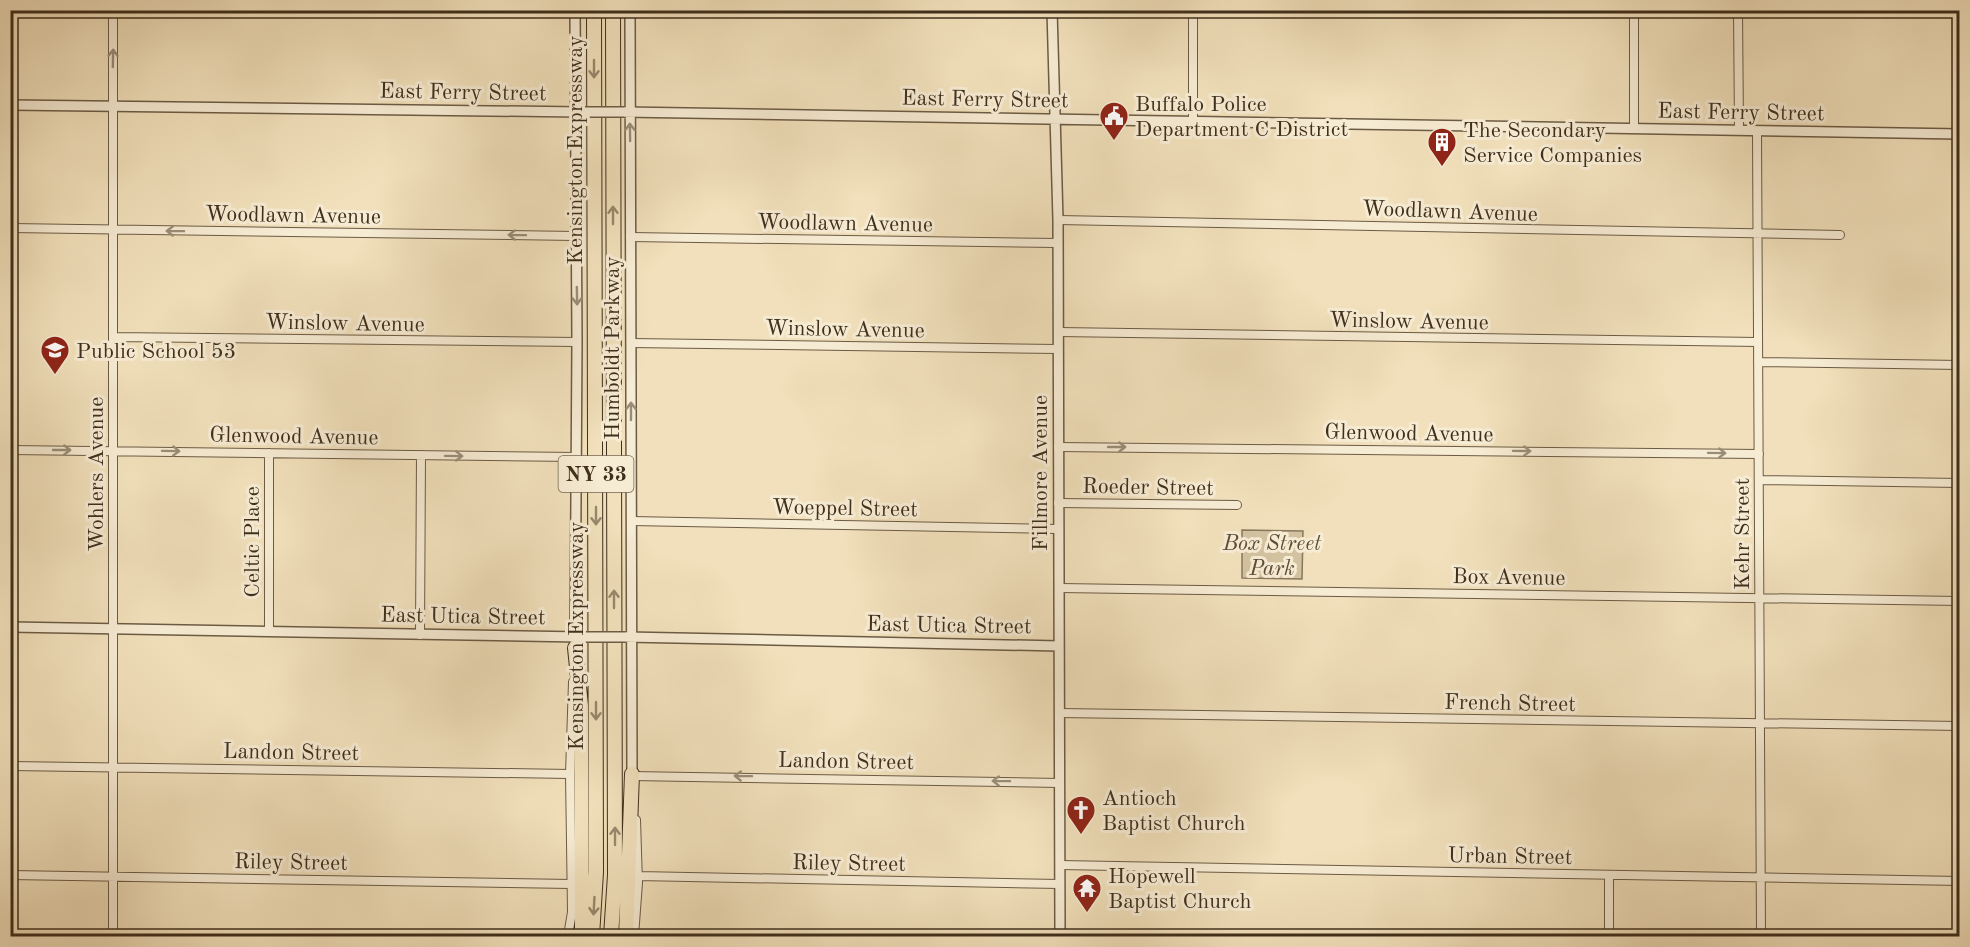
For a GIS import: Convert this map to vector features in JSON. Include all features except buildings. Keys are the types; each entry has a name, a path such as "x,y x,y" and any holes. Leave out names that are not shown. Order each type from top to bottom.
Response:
{"highway":[{"name":"Kensington Expressway","path":"592,936 596,872 594,10"},
{"name":"Kensington Expressway","path":"611,936 615,852 613,10"},
{"path":"578,640 581,706 582,936"},
{"path":"626,936 632,774"}],"street":[{"name":"Wohlers Avenue","path":"113,10 113,936"},
{"name":"Humboldt Parkway","path":"568,936 572,912 570,774 578,640 576,236 578,112 575,10"},
{"name":"Humboldt Parkway","path":"630,10 627,112 631,343 631,521 628,637 638,876 634,936"},
{"name":"Fillmore Avenue","path":"1052,10 1058,220 1060,936"},
{"path":"1193,10 1194,122"},
{"path":"1634,10 1635,129"},
{"path":"1738,10 1739,130"},
{"name":"East Ferry Street","path":"10,105 1055,118 1959,134"},
{"name":"Kehr Street","path":"1757,130 1761,936"},
{"name":"Woodlawn Avenue","path":"1058,220 1840,235"},
{"name":"Woodlawn Avenue","path":"10,228 576,236"},
{"name":"Woodlawn Avenue","path":"630,237 1058,243"},
{"name":"Winslow Avenue","path":"1058,332 1758,342"},
{"name":"Winslow Avenue","path":"113,338 578,342"},
{"name":"Winslow Avenue","path":"631,343 1058,349"},
{"path":"1758,362 1959,365"},
{"name":"Glenwood Avenue","path":"1058,447 1759,454"},
{"name":"Glenwood Avenue","path":"10,450 577,457"},
{"name":"Celtic Place","path":"269,453 269,632"},
{"path":"420,634 421,455"},
{"path":"1759,480 1959,483"},
{"name":"Roeder Street","path":"1058,503 1237,506"},
{"name":"Woeppel Street","path":"631,521 1059,529"},
{"name":"Box Avenue","path":"1059,588 1959,601"},
{"name":"East Utica Street","path":"10,627 420,634 578,640 628,637 1059,646"},
{"name":"French Street","path":"1059,713 1959,726"},
{"name":"Landon Street","path":"10,766 570,774"},
{"name":"Landon Street","path":"632,774 1060,783"},
{"name":"Urban Street","path":"1060,865 1959,881"},
{"name":"Riley Street","path":"10,874 571,884"},
{"path":"1609,875 1609,936"},
{"name":"Riley Street","path":"638,876 1060,884"}],"green space":[{"name":"Box Street Park","path":"1242,530 1303,531 1302,579 1242,578"}],"place":[{"name":"Buffalo Police Department C District","path":"1114,142"},
{"name":"The Secondary Service Companies","path":"1442,168"},
{"name":"Public School 53","path":"55,376"},
{"name":"Antioch Baptist Church","path":"1081,836"},
{"name":"Hopewell Baptist Church","path":"1087,914"}]}
